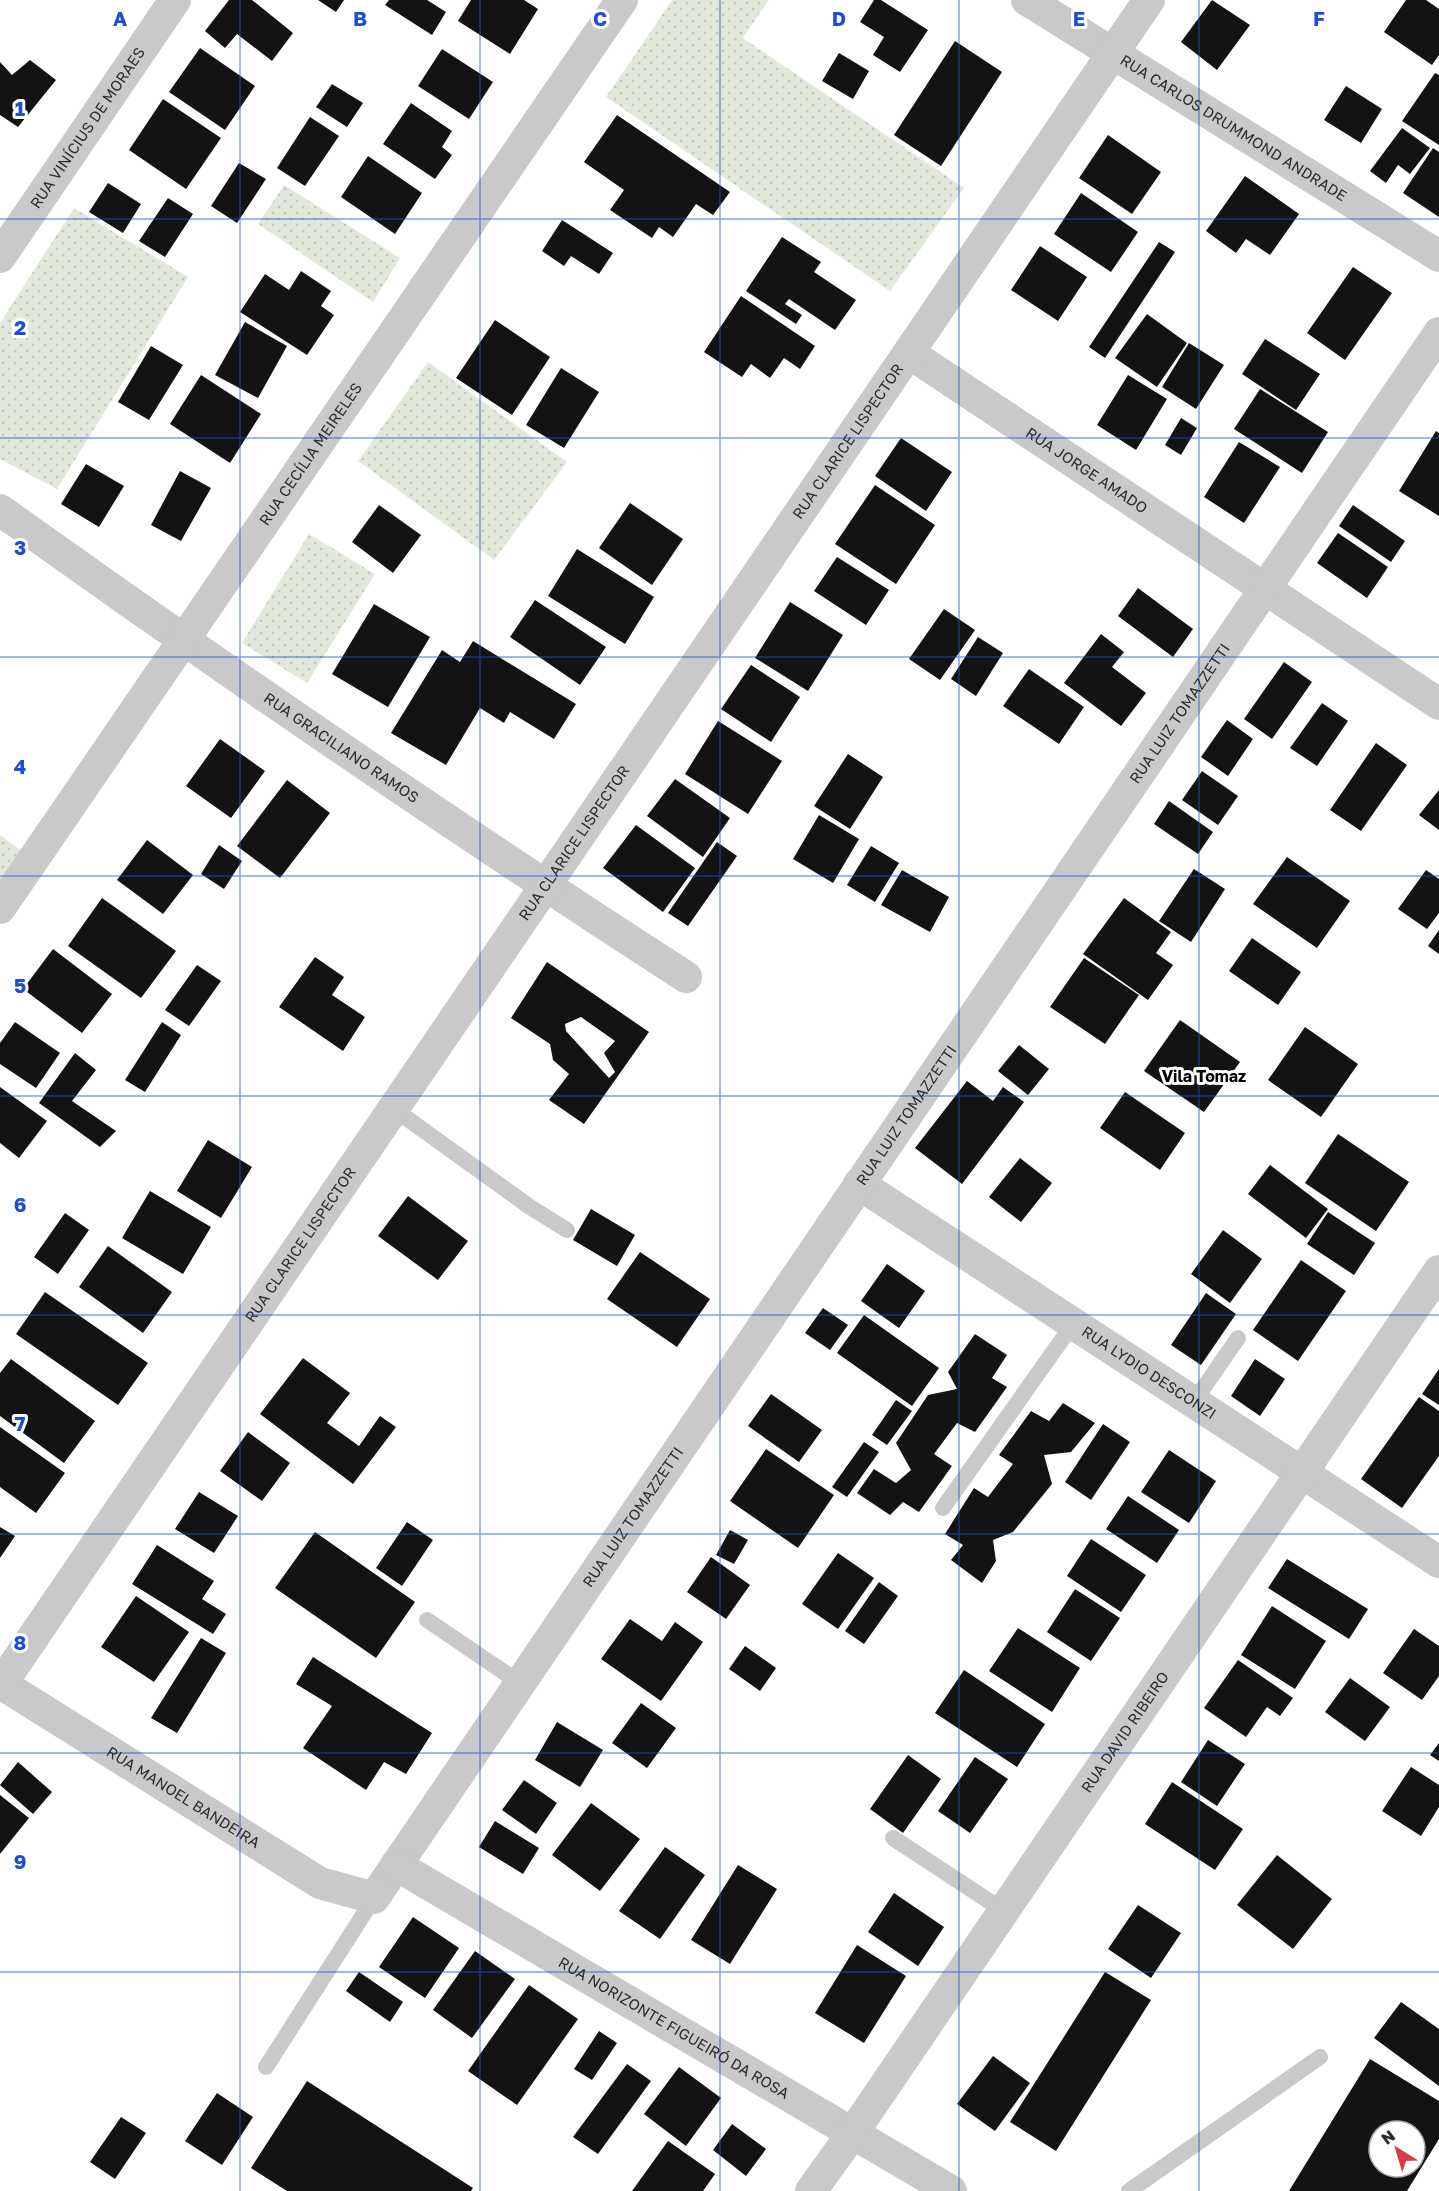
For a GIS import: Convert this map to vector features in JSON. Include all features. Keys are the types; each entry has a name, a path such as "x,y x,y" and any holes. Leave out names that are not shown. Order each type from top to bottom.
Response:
{"street":[{"name":"RUA VINÍCIUS DE MORAES","path":"0,257 175,0"},
{"name":"RUA CECÍLIA MEIRELES","path":"0,908 622,0"},
{"name":"RUA CARLOS DRUMMOND ANDRADE","path":"1027,0 1439,255"},
{"name":"RUA CLARICE LISPECTOR","path":"1,1684 1149,0"},
{"name":"RUA LUIZ TOMAZZETTI","path":"374,1898 1439,333"},
{"name":"RUA JORGE AMADO","path":"909,353 1439,704"},
{"name":"RUA GRACILIANO RAMOS","path":"0,510 183,641 545,886 686,977"},
{"name":"RUA LYDIO DESCONZI","path":"859,1184 1439,1562"},
{"name":"RUA DAVID RIBEIRO","path":"811,2191 1439,1270"},
{"name":"RUA MANOEL BANDEIRA","path":"1,1684 320,1883 374,1898"},
{"name":"RUA NORIZONTE FIGUEIRÓ DA ROSA","path":"396,1865 951,2191"}],"lane":[{"path":"394,1108 530,1207 567,1230"},
{"path":"943,1508 1072,1324"},
{"path":"1193,1403 1239,1338"},
{"path":"427,1620 520,1683"},
{"path":"893,1838 1004,1911"},
{"path":"266,2067 374,1898"},
{"path":"1129,2191 1320,2057"}],"shaded area":[{"path":"672,0 769,0 743,38 964,188 890,291 606,97"},
{"path":"284,185 400,258 373,302 258,224"},
{"path":"74,208 188,277 57,489 0,459 0,323"},
{"path":"428,362 567,462 494,560 358,461"},
{"path":"309,534 375,574 307,683 242,643"},
{"path":"0,835 22,851 0,882"}],"building":[{"path":"229,0 252,0 293,33 272,61 237,34 225,48 205,31"},
{"path":"318,0 344,0 336,12"},
{"path":"389,0 427,0 446,12 432,35 385,5"},
{"path":"471,0 524,0 538,9 510,54 458,21"},
{"path":"874,0 881,0 928,30 900,72 873,55 884,37 860,22"},
{"path":"1212,0 1250,25 1217,70 1181,42"},
{"path":"1406,0 1426,0 1439,9 1439,55 1432,65 1384,32"},
{"path":"955,41 1002,72 941,166 894,135"},
{"path":"200,48 255,86 225,130 169,92"},
{"path":"442,49 493,82 469,119 418,86"},
{"path":"839,53 869,71 853,99 822,81"},
{"path":"30,60 56,80 18,127 0,115 0,62 12,75"},
{"path":"1435,73 1439,75 1439,145 1402,121"},
{"path":"332,84 363,103 347,127 316,107"},
{"path":"1346,86 1382,109 1361,143 1324,120"},
{"path":"163,99 221,138 186,189 129,150"},
{"path":"411,103 452,131 442,147 452,155 435,179 383,144"},
{"path":"617,115 730,192 713,215 696,204 673,237 659,227 652,238 610,210 624,190 584,162"},
{"path":"310,117 339,136 305,186 277,168"},
{"path":"1402,128 1430,148 1410,174 1398,165 1386,183 1370,171"},
{"path":"1108,135 1161,172 1132,214 1079,178"},
{"path":"1433,148 1439,152 1439,217 1403,193"},
{"path":"368,156 422,193 395,234 341,197"},
{"path":"239,163 266,179 237,223 211,206"},
{"path":"1245,176 1299,214 1270,255 1246,239 1236,253 1206,231"},
{"path":"108,183 141,204 123,233 89,212"},
{"path":"1081,193 1138,232 1111,272 1054,234"},
{"path":"168,198 193,214 165,257 139,241"},
{"path":"562,220 613,253 599,274 571,256 564,266 542,251"},
{"path":"782,237 821,262 814,272 856,300 835,330 789,299 785,304 802,315 796,324 746,291"},
{"path":"1159,242 1175,252 1105,358 1089,347"},
{"path":"1040,246 1087,277 1058,321 1011,290"},
{"path":"1353,267 1392,293 1345,360 1307,333"},
{"path":"301,271 331,291 321,306 334,315 307,355 240,312 265,274 289,290"},
{"path":"741,296 815,346 800,369 784,358 770,378 751,364 742,377 704,352"},
{"path":"1147,314 1187,343 1157,387 1115,358"},
{"path":"495,320 550,357 512,415 456,378"},
{"path":"245,322 287,346 258,398 215,375"},
{"path":"1265,339 1320,374 1296,410 1242,374"},
{"path":"1189,343 1224,365 1196,409 1162,387"},
{"path":"151,346 183,365 149,420 118,402"},
{"path":"561,368 599,392 564,448 526,425"},
{"path":"201,375 261,414 230,463 170,424"},
{"path":"1128,375 1167,399 1136,450 1097,425"},
{"path":"1260,389 1328,432 1302,473 1234,429"},
{"path":"1181,418 1197,428 1181,455 1165,445"},
{"path":"1436,431 1439,433 1439,516 1399,491"},
{"path":"901,438 952,472 926,511 875,476"},
{"path":"1239,442 1280,467 1244,523 1204,497"},
{"path":"86,464 124,486 99,527 61,504"},
{"path":"180,471 211,488 181,541 151,525"},
{"path":"875,485 935,525 896,584 835,544"},
{"path":"630,503 683,539 652,585 599,548"},
{"path":"379,505 421,535 393,573 352,542"},
{"path":"1353,505 1405,541 1391,562 1339,526"},
{"path":"1338,533 1388,567 1367,598 1317,563"},
{"path":"577,549 654,597 625,644 548,596"},
{"path":"837,557 889,590 866,625 814,591"},
{"path":"1138,588 1193,629 1173,657 1118,616"},
{"path":"535,600 606,647 580,685 510,637"},
{"path":"790,602 843,635 808,691 755,658"},
{"path":"374,604 430,637 388,707 332,674"},
{"path":"944,609 975,630 940,680 909,659"},
{"path":"1101,634 1124,652 1112,667 1146,693 1121,726 1064,683"},
{"path":"978,637 1003,653 976,696 951,679"},
{"path":"473,641 576,704 554,739 510,712 504,723 480,708 446,765 391,733 442,650 460,662"},
{"path":"1284,662 1312,682 1272,739 1244,719"},
{"path":"751,665 800,697 771,742 721,709"},
{"path":"1029,669 1084,707 1059,744 1003,706"},
{"path":"1322,703 1348,721 1317,766 1290,748"},
{"path":"1227,720 1253,739 1228,776 1201,757"},
{"path":"718,721 782,761 748,814 685,774"},
{"path":"220,739 265,771 231,818 186,786"},
{"path":"1376,743 1407,765 1361,831 1330,810"},
{"path":"848,754 883,777 850,829 814,806"},
{"path":"1202,771 1238,796 1218,825 1182,800"},
{"path":"675,779 730,818 703,857 647,816"},
{"path":"287,780 330,813 280,878 237,846"},
{"path":"1439,790 1439,830 1419,815"},
{"path":"1169,801 1213,832 1198,854 1154,824"},
{"path":"819,815 859,839 833,883 793,859"},
{"path":"636,825 695,868 663,912 603,868"},
{"path":"147,840 193,875 163,914 117,880"},
{"path":"717,842 737,856 688,926 668,913"},
{"path":"219,845 242,861 224,889 201,874"},
{"path":"871,846 899,863 875,902 847,885"},
{"path":"1287,857 1350,901 1317,948 1253,904"},
{"path":"1194,869 1225,889 1191,942 1159,921"},
{"path":"902,870 949,897 930,932 881,905"},
{"path":"1426,870 1439,879 1439,913 1427,929 1398,909"},
{"path":"102,898 176,951 141,998 68,946"},
{"path":"1124,898 1171,932 1156,953 1173,965 1148,1000 1083,954"},
{"path":"1439,930 1439,954 1428,946"},
{"path":"1252,938 1301,972 1278,1005 1229,971"},
{"path":"53,949 112,994 82,1033 23,989"},
{"path":"315,957 344,977 332,995 365,1017 343,1051 279,1007"},
{"path":"1084,958 1139,995 1105,1044 1050,1007"},
{"path":"547,962 649,1032 584,1124 549,1100 569,1074 553,1060 550,1044 511,1018","holes":["581,1017 615,1041 604,1053 615,1072 609,1078 566,1031 565,1024"]},
{"path":"197,965 221,981 189,1026 165,1010"},
{"path":"1180,1020 1240,1062 1204,1112 1144,1071"},
{"path":"15,1022 60,1053 36,1088 0,1064 0,1043"},
{"path":"162,1022 181,1035 145,1092 125,1080"},
{"path":"1305,1027 1358,1064 1321,1117 1268,1080"},
{"path":"1019,1045 1049,1069 1028,1095 998,1071"},
{"path":"75,1053 96,1070 72,1101 116,1131 100,1147 39,1103"},
{"path":"967,1081 993,1101 1003,1087 1024,1102 962,1184 915,1148"},
{"path":"0,1087 47,1121 19,1158 0,1143"},
{"path":"1125,1092 1185,1133 1160,1170 1100,1128"},
{"path":"1338,1134 1409,1182 1376,1231 1305,1183"},
{"path":"208,1140 252,1167 221,1218 177,1191"},
{"path":"1020,1158 1052,1183 1021,1222 989,1197"},
{"path":"1270,1165 1328,1209 1306,1238 1248,1194"},
{"path":"150,1191 211,1227 183,1274 122,1238"},
{"path":"408,1196 468,1241 438,1280 378,1236"},
{"path":"591,1209 635,1235 617,1266 573,1240"},
{"path":"1328,1212 1375,1243 1354,1275 1307,1244"},
{"path":"65,1213 89,1230 58,1274 34,1257"},
{"path":"1223,1230 1262,1259 1230,1303 1191,1274"},
{"path":"108,1246 172,1292 143,1333 79,1287"},
{"path":"640,1252 710,1299 677,1347 607,1299"},
{"path":"1301,1260 1346,1291 1298,1361 1253,1330"},
{"path":"887,1264 925,1291 899,1328 861,1301"},
{"path":"45,1292 148,1363 118,1405 16,1334"},
{"path":"1206,1293 1236,1314 1201,1365 1171,1345"},
{"path":"823,1308 848,1325 830,1350 805,1333"},
{"path":"864,1315 939,1368 912,1406 837,1353"},
{"path":"975,1334 1007,1355 992,1378 1007,1387 975,1432 957,1423 934,1454 952,1466 919,1512 903,1502 890,1515 857,1493 874,1469 896,1483 911,1470 896,1443 928,1395 957,1389 948,1372"},
{"path":"303,1358 350,1393 327,1423 359,1446 380,1416 396,1427 353,1484 260,1414"},
{"path":"11,1359 95,1421 64,1463 0,1416 0,1373"},
{"path":"1255,1359 1285,1379 1260,1416 1231,1396"},
{"path":"1439,1369 1439,1405 1422,1394"},
{"path":"771,1394 822,1430 799,1462 748,1426"},
{"path":"1419,1397 1439,1411 1439,1456 1402,1508 1361,1479"},
{"path":"896,1400 912,1411 887,1445 872,1435"},
{"path":"1063,1403 1095,1423 1071,1452 1044,1455 1052,1484 1013,1532 993,1540 996,1561 982,1583 951,1560 963,1545 945,1534 974,1488 988,1497 1013,1464 999,1455 1031,1411 1049,1421"},
{"path":"1103,1424 1130,1442 1091,1500 1065,1482"},
{"path":"0,1427 65,1473 36,1513 0,1487"},
{"path":"248,1432 290,1463 262,1501 220,1471"},
{"path":"864,1442 879,1452 847,1497 832,1487"},
{"path":"766,1449 834,1495 798,1548 730,1501"},
{"path":"1169,1450 1216,1481 1189,1523 1141,1492"},
{"path":"199,1492 238,1516 214,1553 175,1529"},
{"path":"1128,1496 1179,1530 1157,1563 1106,1529"},
{"path":"407,1522 433,1540 402,1586 376,1568"},
{"path":"0,1527 15,1536 0,1558"},
{"path":"730,1530 748,1540 734,1564 716,1555"},
{"path":"315,1532 415,1602 376,1658 275,1588"},
{"path":"1091,1539 1146,1575 1121,1612 1067,1576"},
{"path":"157,1545 214,1581 202,1599 226,1614 213,1634 132,1584"},
{"path":"838,1553 874,1578 838,1629 802,1604"},
{"path":"711,1557 750,1585 726,1619 687,1592"},
{"path":"1287,1559 1368,1609 1349,1639 1268,1588"},
{"path":"879,1582 898,1596 864,1644 845,1631"},
{"path":"1075,1589 1120,1618 1091,1661 1047,1632"},
{"path":"136,1596 189,1632 154,1682 101,1647"},
{"path":"1272,1606 1326,1641 1295,1689 1241,1655"},
{"path":"630,1619 662,1641 675,1622 703,1642 661,1701 601,1659"},
{"path":"1018,1628 1080,1668 1052,1712 989,1671"},
{"path":"1414,1629 1439,1646 1439,1676 1422,1700 1383,1673"},
{"path":"201,1638 226,1653 177,1733 151,1718"},
{"path":"745,1646 776,1668 760,1691 729,1669"},
{"path":"313,1657 432,1733 406,1774 384,1762 366,1790 303,1748 332,1706 296,1684"},
{"path":"1238,1660 1293,1698 1280,1716 1267,1707 1246,1737 1204,1708"},
{"path":"964,1670 1045,1724 1017,1767 935,1713"},
{"path":"1350,1678 1390,1707 1365,1741 1325,1712"},
{"path":"641,1703 676,1728 647,1768 612,1743"},
{"path":"557,1722 603,1750 580,1787 535,1760"},
{"path":"1208,1740 1245,1764 1217,1806 1181,1782"},
{"path":"1439,1743 1439,1761 1430,1755"},
{"path":"908,1755 941,1779 903,1833 870,1809"},
{"path":"975,1757 1008,1779 970,1833 938,1811"},
{"path":"18,1762 52,1792 33,1814 0,1785"},
{"path":"1411,1767 1439,1785 1439,1807 1421,1836 1382,1811"},
{"path":"524,1780 557,1803 536,1834 502,1810"},
{"path":"1172,1782 1243,1829 1215,1870 1145,1824"},
{"path":"0,1795 29,1818 0,1854"},
{"path":"591,1803 640,1839 600,1891 552,1855"},
{"path":"495,1821 539,1848 523,1874 479,1847"},
{"path":"665,1847 705,1875 660,1939 619,1911"},
{"path":"1277,1855 1332,1899 1293,1949 1237,1905"},
{"path":"738,1865 777,1889 730,1964 691,1940"},
{"path":"894,1893 944,1927 918,1966 868,1932"},
{"path":"1138,1905 1181,1933 1151,1978 1108,1949"},
{"path":"413,1917 459,1948 425,1998 379,1967"},
{"path":"857,1945 906,1976 864,2043 815,2013"},
{"path":"475,1951 515,1979 472,2038 433,2010"},
{"path":"359,1972 403,2002 390,2022 346,1991"},
{"path":"1105,1972 1151,2000 1056,2151 1010,2122"},
{"path":"529,1985 578,2019 517,2105 468,2071"},
{"path":"1401,2002 1439,2029 1439,2086 1374,2038"},
{"path":"599,2031 617,2043 592,2080 574,2069"},
{"path":"993,2056 1030,2083 995,2131 957,2104"},
{"path":"1370,2059 1439,2101 1439,2139 1427,2158 1427,2119 1367,2119 1367,2179 1414,2179 1407,2191 1289,2191"},
{"path":"627,2064 651,2081 598,2154 573,2137"},
{"path":"679,2067 721,2098 686,2146 644,2114"},
{"path":"307,2081 473,2188 471,2191 287,2191 251,2168"},
{"path":"217,2093 253,2117 222,2165 185,2141"},
{"path":"121,2117 146,2133 115,2179 90,2162"},
{"path":"732,2124 766,2149 746,2176 713,2150"},
{"path":"668,2141 715,2174 703,2191 632,2191"}],"district":[{"name":"Vila Tomaz","path":"1204,1076"}]}
